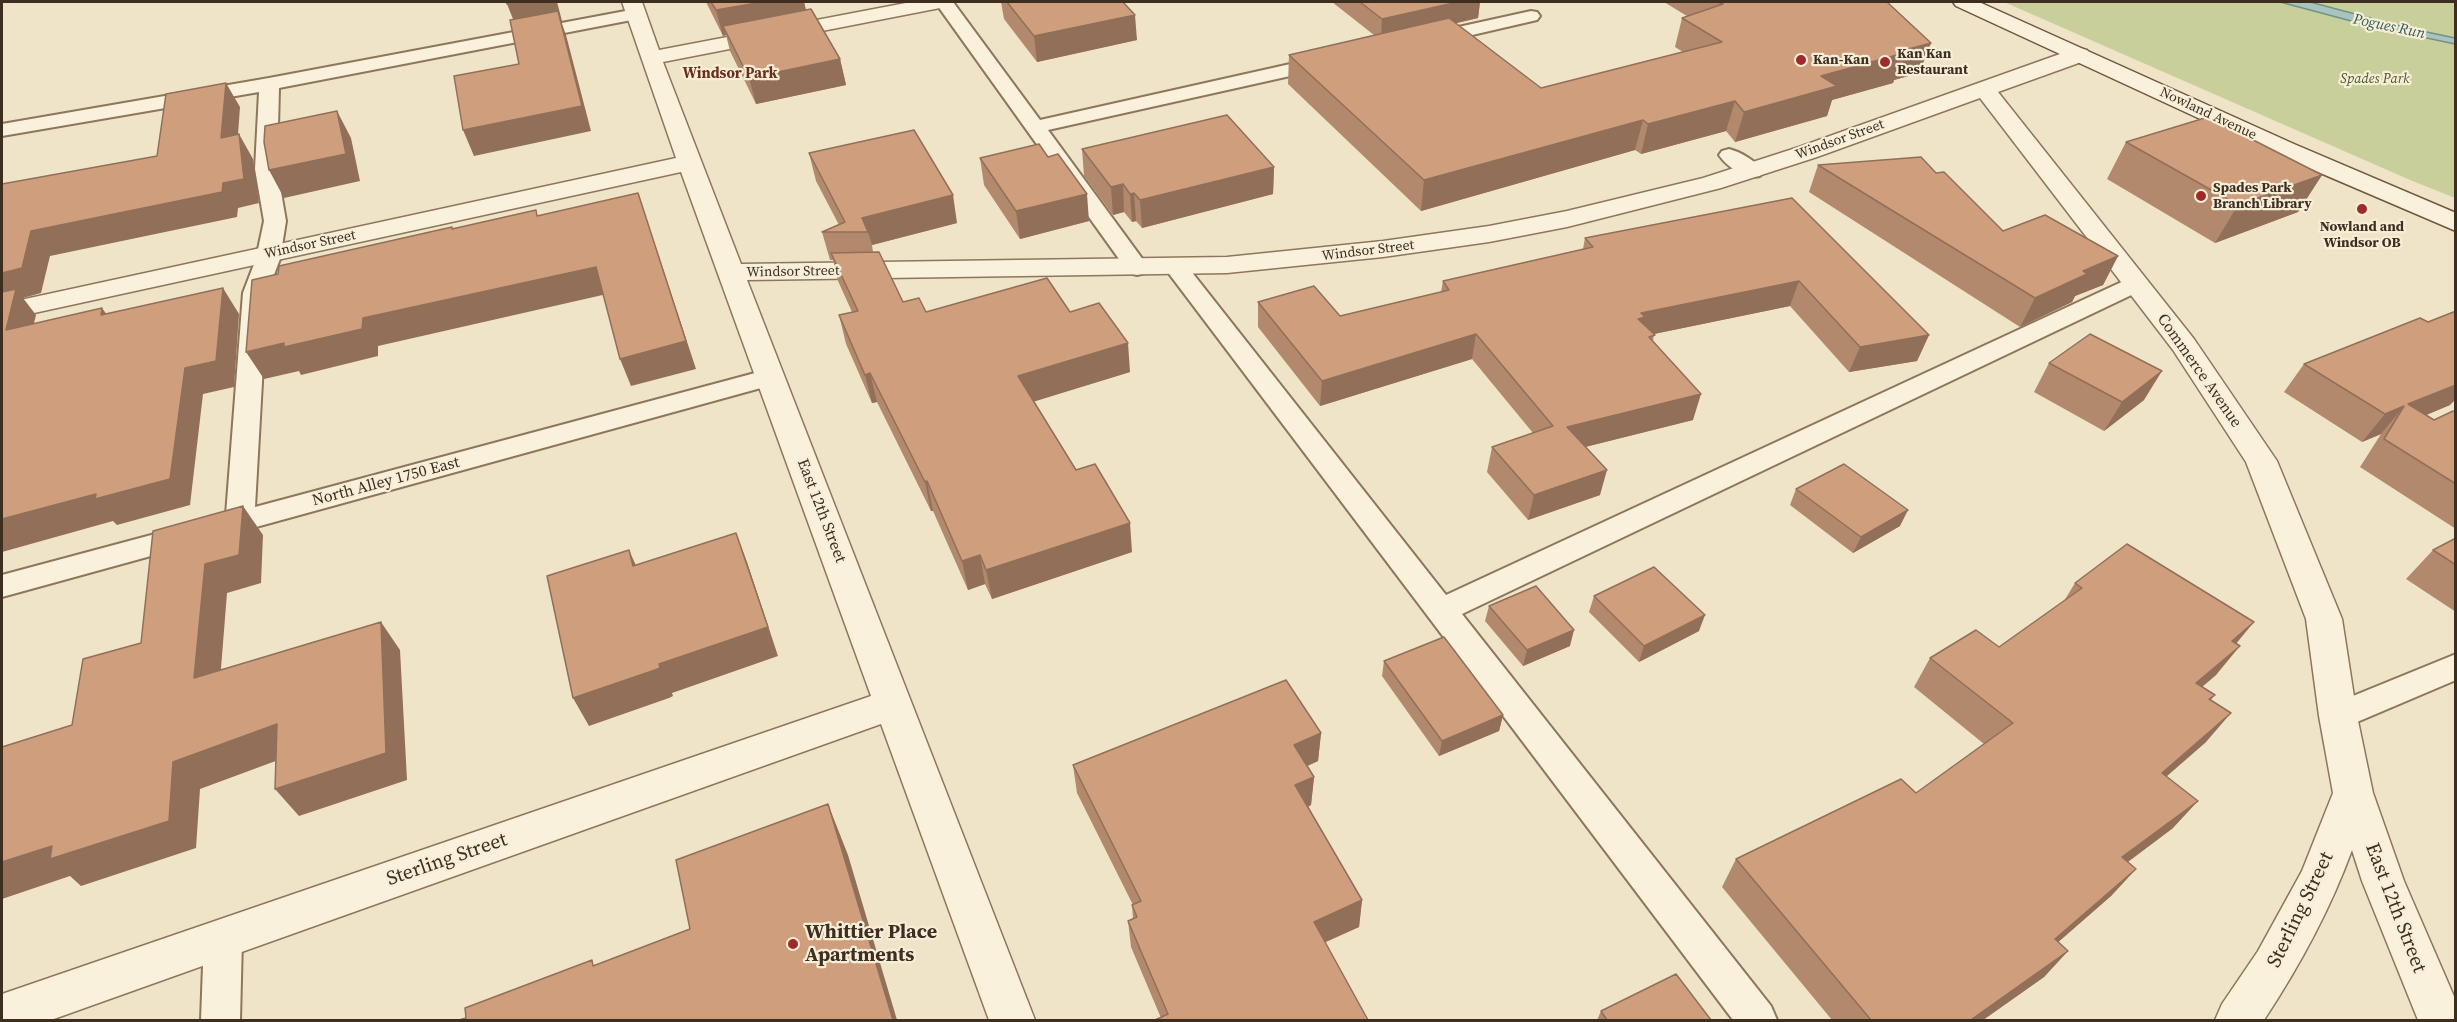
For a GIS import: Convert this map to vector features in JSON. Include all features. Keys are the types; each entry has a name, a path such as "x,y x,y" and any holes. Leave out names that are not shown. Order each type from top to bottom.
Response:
{"street":[{"path":"651,58 942,2"},
{"name":"Nowland Avenue","path":"1963,2 2285,149 2456,223"},
{"name":"East 12th Street","path":"634,8 689,163 1012,1020"},
{"path":"1984,88 2079,55"},
{"name":"Windsor Street","path":"730,272 1227,265 1339,255 1489,234 1642,202 1752,171 1984,88"},
{"name":"Commerce Avenue","path":"1984,88 2008,122 2184,345 2261,461 2324,619 2338,716 2353,794"},
{"name":"Windsor Street","path":"2,312 689,163"},
{"name":"Sterling Street","path":"2,1016 893,704"},
{"name":"East 12th Street","path":"2353,794 2387,891 2440,1020"},
{"name":"Sterling Street","path":"2238,1020 2274,966 2315,888 2353,794"}],"lane":[{"path":"942,2 1137,268"},
{"path":"2,130 269,84 634,8"},
{"path":"1416,42 1531,16"},
{"path":"1035,128 1347,58"},
{"path":"240,521 255,293 269,254 275,221 266,169 269,84"},
{"path":"1729,154 1752,171"},
{"path":"1175,266 1757,1020"},
{"path":"1440,611 2136,284"},
{"name":"North Alley 1750 East","path":"2,586 770,377"},
{"path":"2338,716 2456,666"},
{"path":"220,1020 223,939"}],"green space":[{"name":"Spades Park","path":"2004,2 2455,2 2455,198 2410,180"}],"water":[{"name":"Pogues Run","path":"2280,2 2310,2 2455,38 2455,44 2370,26"}],"building":[{"path":"711,2 763,2 716,10"},
{"path":"1007,2 1123,2 1135,15 1034,36"},
{"path":"1360,2 1458,2 1382,19"},
{"path":"1718,2 1887,2 1931,43 1901,51 1904,53 1821,76 1837,86 1744,112 1735,101 1648,124 1643,120 1424,180 1289,55 1449,18 1541,88 1722,42 1682,18 1723,4"},
{"path":"811,9 840,59 749,78 723,26"},
{"path":"558,11 582,106 463,130 454,76 519,64 510,20"},
{"path":"226,83 221,138 239,134 244,179 223,183 222,192 31,231 22,268 2,273 2,184 157,156 166,94"},
{"path":"337,111 346,154 269,170 264,142 265,126"},
{"path":"1227,115 1274,167 1140,200 1134,193 1130,194 1123,184 1111,187 1082,149"},
{"path":"2208,117 2322,175 2238,205 2126,142"},
{"path":"914,130 953,195 862,218 868,232 822,232 845,222 809,153"},
{"path":"1039,144 1048,157 1058,154 1087,194 1016,211 980,158"},
{"path":"1921,157 1936,173 1944,172 2003,231 2045,215 2118,256 2083,271 2087,274 2035,298 1818,165"},
{"path":"638,193 686,341 620,359 596,267 363,318 362,329 284,347 284,343 246,352 252,280 278,274 279,266 452,227 452,229 536,210 537,216"},
{"path":"1792,198 1929,335 1860,347 1799,281 1641,313 1645,317 1638,319 1655,335 1649,337 1701,394 1567,427 1607,470 1534,495 1492,447 1553,426 1476,334 1322,381 1258,302 1314,286 1340,316 1449,290 1443,281 1593,247 1585,238"},
{"path":"879,252 903,302 919,298 926,312 1047,278 1070,312 1099,303 1128,343 1018,376 1076,470 1095,464 1130,523 986,570 980,555 962,561 927,481 925,482 870,373 865,375 839,315 858,311 831,253"},
{"path":"223,288 216,361 185,368 170,479 95,499 96,494 2,519 2,292 16,289 6,330 102,308 101,315"},
{"path":"2456,311 2456,385 2408,404 2434,420 2453,411 2456,413 2456,484 2384,439 2404,406 2385,414 2304,364 2420,318 2428,322"},
{"path":"2090,334 2162,371 2122,402 2049,363"},
{"path":"1844,464 1908,510 1861,537 1796,489"},
{"path":"243,506 239,555 205,564 194,678 381,622 386,753 275,789 277,724 173,762 169,821 50,859 52,846 2,862 2,747 72,725 83,659 141,643 153,531"},
{"path":"736,533 768,627 659,664 660,668 655,670 573,698 547,576 629,550 633,566"},
{"path":"2456,538 2456,565 2433,550"},
{"path":"2127,544 2254,622 2232,641 2240,646 2196,683 2215,695 2209,699 2231,713 2162,773 2198,801 2122,857 2136,869 2055,939 2068,951 1973,1020 1871,1020 1736,859 1901,779 1916,793 2013,723 1930,658 1976,630 1999,647 2082,588 2075,583"},
{"path":"1654,567 1705,615 1644,646 1594,596"},
{"path":"1536,586 1574,630 1527,650 1489,606"},
{"path":"1444,637 1503,715 1442,741 1384,661"},
{"path":"1286,680 1321,733 1294,745 1314,777 1295,785 1362,900 1314,922 1368,1020 1155,1020 1168,1014 1128,921 1137,917 1132,905 1141,901 1073,765"},
{"path":"828,804 893,1020 459,1020 466,1018 465,1008 592,960 593,966 690,929 676,860"},
{"path":"1676,974 1711,1020 1607,1020 1601,1011"}],"place":[{"name":"Kan-Kan","path":"1801,60"},
{"name":"Kan Kan Restaurant","path":"1885,62"},
{"name":"Spades Park Branch Library","path":"2201,196"},
{"name":"Nowland and Windsor OB","path":"2362,209"},
{"name":"Whittier Place Apartments","path":"793,944"}],"district":[{"name":"Windsor Park","path":"730,74"}]}
